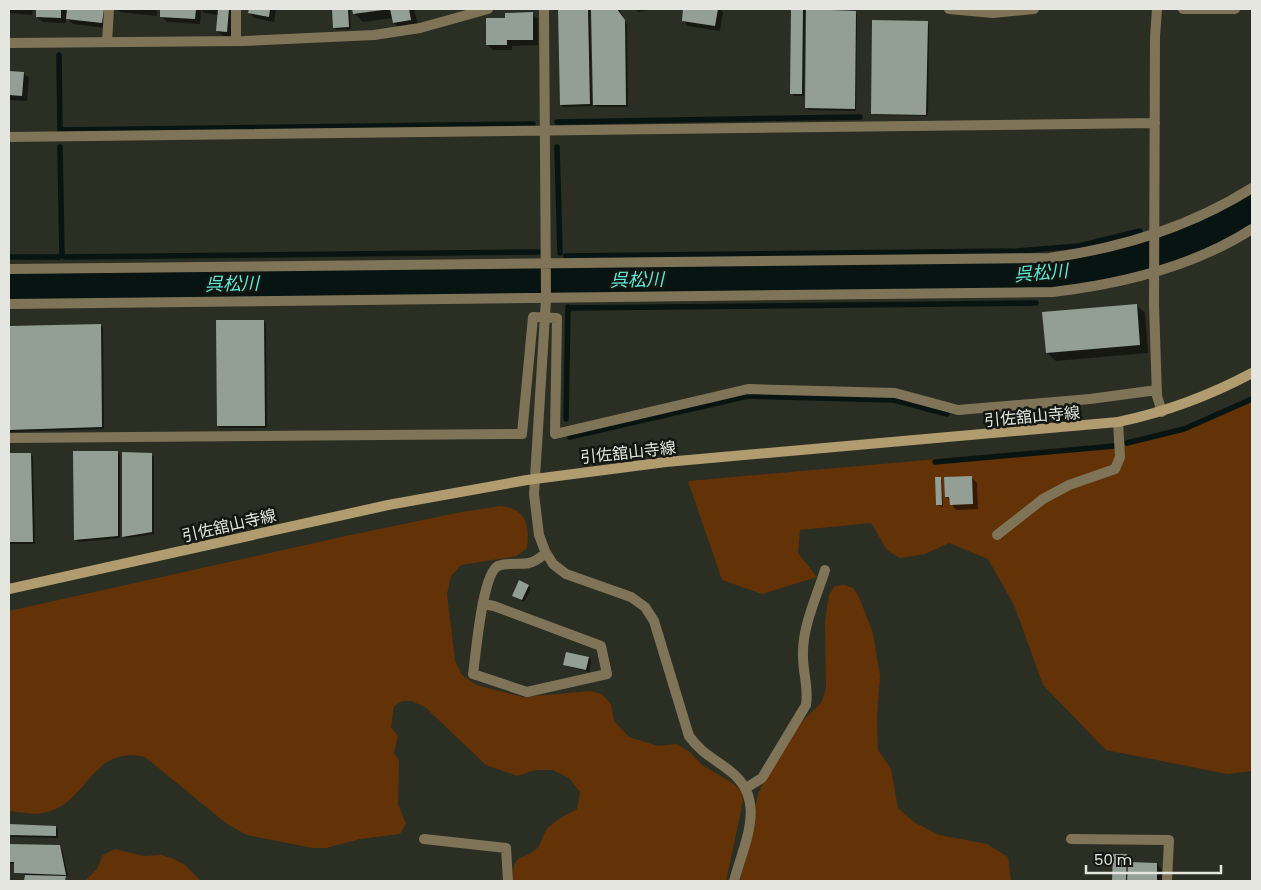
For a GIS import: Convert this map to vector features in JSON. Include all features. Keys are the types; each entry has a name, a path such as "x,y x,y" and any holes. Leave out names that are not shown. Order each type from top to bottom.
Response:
{"main road":[{"name":"引佐舘山寺線","path":"9,589 388,505 535,479 666,462 1118,422 1162,412 1203,397 1252,373"}],"street":[{"path":"107,42 109,9"},
{"path":"236,9 236,41"},
{"path":"9,43 236,41 374,35 420,28 488,9"},
{"path":"544,9 546,297 534,494 540,536 546,553 553,564 566,574 631,597 645,607 654,621 689,736 698,748 712,760 728,769 741,780 746,788 752,807 734,881"},
{"path":"949,9 979,11 1034,9"},
{"path":"1158,9 1155,37 1154,269 1157,390 1162,412"},
{"path":"1183,9 1234,9"},
{"path":"9,137 1155,123"},
{"path":"9,269 546,266 1017,260 1081,254 1154,238 1202,216 1252,188"},
{"path":"9,304 546,297 1019,294 1087,288 1154,269 1217,248 1252,230"},
{"path":"9,438 522,434 533,317 557,318 555,434 748,389 895,393 958,410 1090,399 1157,390"},
{"path":"997,535 1031,508 1056,492 1115,469 1120,456 1118,422"},
{"path":"483,604 494,606 601,646 607,674 527,692 473,674 483,604 490,573 498,566 532,563 546,553"},
{"path":"746,788 762,778 806,705 808,694 803,661 804,639 825,570"},
{"path":"424,839 506,848 508,881"},
{"path":"1071,839 1169,840 1167,881"}],"shaded area":[{"path":"1252,396 1252,771 1227,774 1106,750 1043,685 1014,605 988,559 949,543 925,554 900,558 887,550 871,523 800,530 798,553 817,577 762,594 722,580 688,481 1119,443 1154,436 1188,426 1221,413"},
{"path":"501,506 516,511 521,515 527,525 527,548 517,556 461,565 451,576 447,594 455,661 462,675 476,685 523,697 590,691 602,694 611,704 614,721 629,737 658,746 676,744 690,752 702,765 734,784 741,792 743,801 726,881 513,881 514,865 517,861 538,847 550,826 577,809 580,792 569,778 553,770 535,770 517,776 486,765 425,707 411,701 402,701 394,706 391,727 398,736 394,753 399,760 398,804 406,824 400,834 360,839 326,848 313,848 247,835 227,824 145,757 127,755 112,759 101,767 71,799 58,808 39,814 9,811 9,611 346,536 461,512"},
{"path":"844,585 853,588 859,597 873,633 880,676 877,718 878,750 891,769 898,808 914,822 939,835 987,844 1008,857 1011,881 740,881 758,794 769,770 791,732 821,703 826,689 825,621 829,595 835,586"},
{"path":"115,849 144,856 161,855 174,859 185,865 201,881 85,881 97,869 103,855"}],"building":[{"path":"36,9 61,9 61,18 36,17"},
{"path":"67,9 104,9 102,23 66,19"},
{"path":"160,9 196,9 195,19 160,17"},
{"path":"218,9 229,9 227,32 216,31"},
{"path":"249,9 270,9 269,17 248,13"},
{"path":"332,9 348,9 349,27 333,28"},
{"path":"352,9 383,9 383,10 353,14"},
{"path":"390,9 409,9 411,20 393,23"},
{"path":"558,9 588,9 590,104 560,105"},
{"path":"591,9 617,9 625,20 626,105 593,105"},
{"path":"683,9 718,9 715,26 682,21"},
{"path":"791,9 803,9 802,94 790,94"},
{"path":"806,9 856,11 855,109 805,108"},
{"path":"533,12 533,40 507,40 507,45 486,45 486,18 505,18 505,13"},
{"path":"872,20 928,21 926,115 871,114"},
{"path":"9,71 24,72 22,96 9,95"},
{"path":"1137,304 1140,345 1046,353 1042,312"},
{"path":"216,320 264,320 265,426 217,426"},
{"path":"101,324 102,427 9,430 9,326"},
{"path":"73,451 118,451 118,536 74,540"},
{"path":"122,452 152,453 152,532 122,537"},
{"path":"9,453 31,453 33,542 9,542"},
{"path":"972,476 973,504 950,505 949,497 945,497 944,477"},
{"path":"935,477 941,477 942,505 936,505"},
{"path":"519,580 529,585 522,600 512,596"},
{"path":"566,652 589,657 586,670 563,665"},
{"path":"9,824 56,826 56,836 9,835"},
{"path":"9,844 60,845 66,875 14,873 14,862 9,862"},
{"path":"1113,854 1127,854 1126,881 1112,881"},
{"path":"1128,862 1157,863 1157,881 1127,881"},
{"path":"25,875 66,876 65,881 24,881"}],"waterway":[{"path":"59,55 60,131"},
{"path":"557,122 860,117"},
{"path":"60,130 533,124"},
{"path":"60,147 62,256"},
{"path":"557,147 560,253"},
{"name":"呉松川","path":"9,287 1051,275 1104,266 1155,253 1205,234 1252,208"},
{"path":"566,256 1017,251 1079,246 1140,231"},
{"path":"65,257 538,252"},
{"path":"9,257 59,257"},
{"path":"561,269 561,281"},
{"path":"62,276 62,286"},
{"path":"568,281 568,294"},
{"path":"568,308 1036,303"},
{"path":"566,419 568,307"},
{"path":"570,435 570,437 748,396 894,400 947,414"},
{"path":"1127,443 1184,429 1252,399"},
{"path":"935,462 1114,446"}]}
